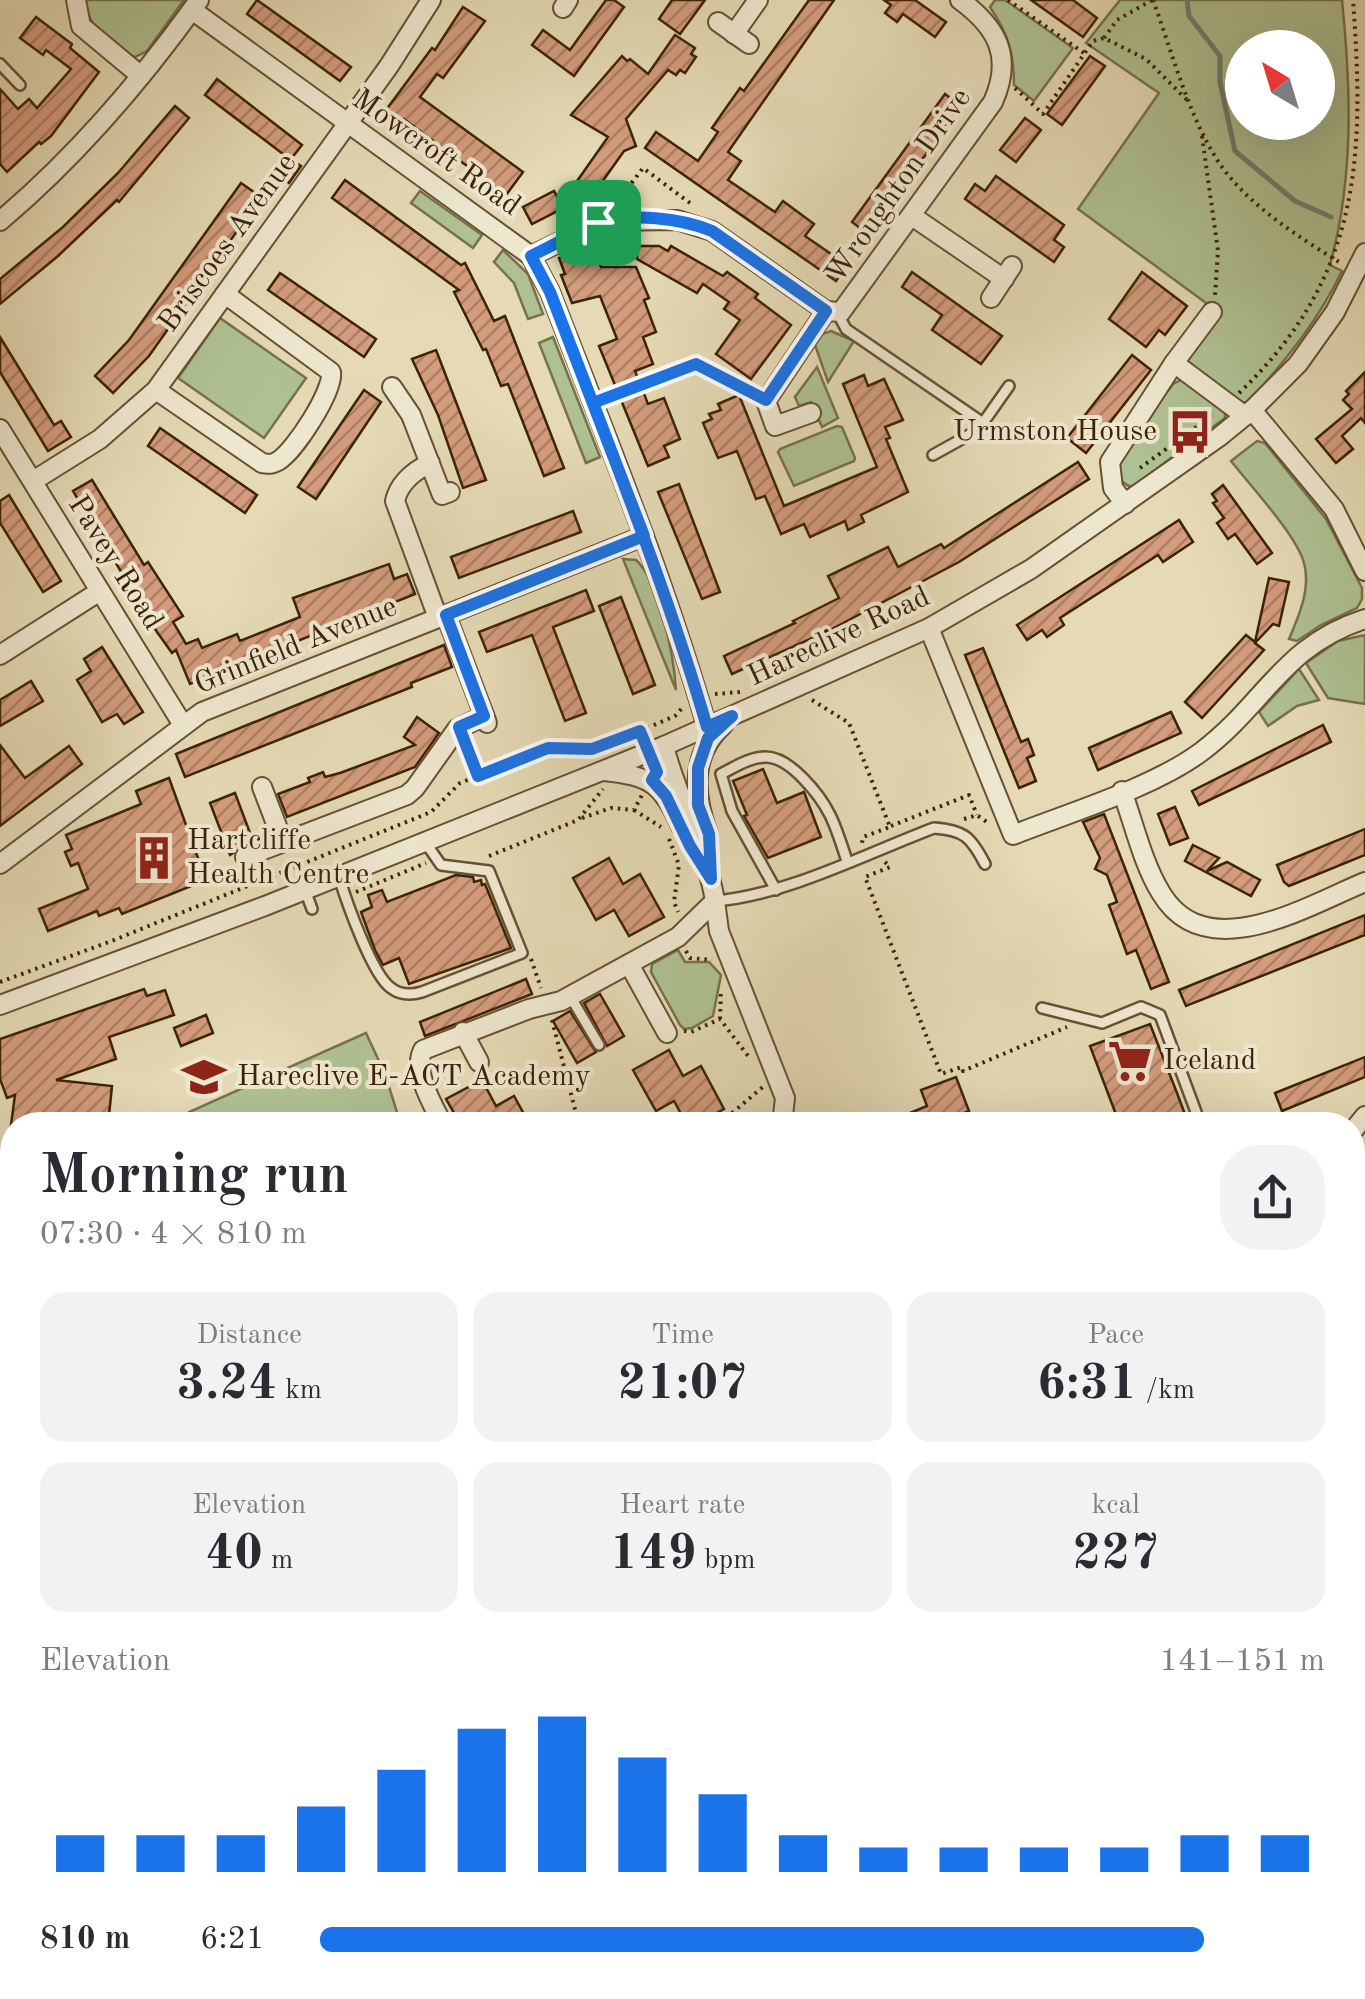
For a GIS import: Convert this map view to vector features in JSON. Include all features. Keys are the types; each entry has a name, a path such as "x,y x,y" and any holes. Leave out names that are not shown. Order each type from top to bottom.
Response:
{"street":[{"path":"76,0 81,26 141,76"},
{"name":"Briscoes Avenue","path":"32,481 110,432 156,390 431,0"},
{"path":"718,22 742,39 758,0"},
{"name":"Wroughton Drive","path":"531,256 603,221 676,220 712,231 832,312 848,306 993,102 1003,80 1002,56 991,28 960,0"},
{"path":"0,221 84,142 196,5"},
{"name":"Mowcroft Road","path":"196,5 347,124 531,256 550,292 676,620 707,727"},
{"path":"912,216 1008,272 991,298"},
{"name":"Hareclive Road","path":"0,1005 70,982 425,842 604,778 657,749 929,628 1031,568 1119,496 1248,413 1298,364 1335,312 1365,253"},
{"path":"156,390 262,464 277,462 287,453 328,394 331,372 225,294"},
{"path":"811,413 775,426 766,400 832,312"},
{"path":"1119,496 1110,462 1212,312"},
{"path":"1174,363 1248,413 1325,497 1361,549 1365,570"},
{"path":"392,387 411,415 442,495 450,492"},
{"name":"Pavey Road","path":"2,436 183,725"},
{"path":"244,857 412,792 459,727 486,720 395,501 410,476 430,464"},
{"name":"Grinfield Avenue","path":"0,864 183,725 222,703 644,536"},
{"path":"0,654 100,591"},
{"path":"929,628 1013,836 1122,792 1199,754 1222,735 1294,657 1322,637 1365,619"},
{"path":"732,716 708,738 698,768 698,805 709,834 719,931 767,1080 785,1098 783,1112"},
{"path":"657,749 700,842 702,860"},
{"path":"604,778 652,780 666,796 711,879"},
{"path":"262,787 283,842"},
{"path":"1122,792 1158,890 1196,924 1242,930 1365,882"},
{"path":"437,1112 420,1072 418,1057 430,1045 570,996 678,937 714,900"},
{"path":"630,964 667,1033"},
{"path":"464,1032 479,1062"}],"lane":[{"path":"0,64 20,85"},
{"path":"832,312 846,329 983,423"},
{"path":"933,455 973,434 1008,386"},
{"path":"776,890 732,810 721,774 755,758 772,757 794,771 816,794 830,814 847,861"},
{"path":"714,900 776,890 934,828 958,830 975,845 985,864"},
{"path":"339,876 381,976 394,991 412,994 522,953 488,870 442,865 425,842"},
{"path":"305,890 312,910"},
{"path":"570,996 599,1045"},
{"path":"1042,1008 1102,1023 1140,1007 1160,1014 1196,1112"}],"path":[{"path":"1008,0 1084,52"},
{"path":"1003,80 1043,114 1093,41 1104,38 1117,20 1153,0 1202,132 1217,161 1256,202 1358,272"},
{"path":"1119,496 1228,403 1278,352 1310,310 1337,261 1357,194 1364,124 1363,63 1353,0"},
{"path":"1104,38 1146,60 1192,106"},
{"path":"1202,132 1218,251 1212,312"},
{"path":"603,221 643,168 699,209 693,223"},
{"path":"593,403 696,364 766,400"},
{"path":"459,727 478,776"},
{"path":"0,982 432,812 460,783 548,748 592,749 640,731 657,749"},
{"path":"578,820 604,778"},
{"path":"634,810 652,780"},
{"path":"890,826 969,796 977,815"},
{"path":"479,856 494,856 611,808 634,810 653,819 665,831 676,854 679,865 674,902 679,916 673,928 678,937 690,958 713,960 724,968"},
{"path":"345,896 436,860"},
{"path":"938,1063 941,1074 962,1066 964,1071 1065,1030 1072,1016"},
{"path":"667,1033 691,1032 720,1019 755,1063"},
{"path":"733,1112 767,1080"}],"green space":[{"path":"83,0 184,0 147,51 135,57 102,35"},
{"path":"995,0 1005,0 1073,48 1034,101 1014,85 1009,44 990,7"},
{"path":"1120,0 1342,0 1347,166 1330,265 1342,271 1300,339 1249,401 1241,404 1188,364 1186,357 1217,311 1078,209 1159,93 1086,43"},
{"path":"420,191 482,235 473,248 411,203"},
{"path":"503,250 528,274 543,314 528,319 514,283 494,262"},
{"path":"220,318 306,378 264,438 178,378"},
{"path":"831,331 854,341 828,382 815,345 822,334"},
{"path":"553,337 600,457 586,463 539,343"},
{"path":"817,367 838,418 822,427 811,402 799,406 795,397"},
{"path":"1189,380 1225,408 1225,418 1132,487 1127,485 1119,476 1116,459 1173,384"},
{"path":"842,427 854,461 794,486 780,449"},
{"path":"1257,441 1265,443 1326,519 1362,588 1357,608 1297,641 1289,639 1305,592 1306,572 1300,552 1231,461"},
{"path":"623,559 636,560 659,602 676,690"},
{"path":"1365,635 1365,704 1328,698 1306,663 1338,641"},
{"path":"1299,669 1319,700 1297,706 1268,726 1259,712"},
{"path":"678,950 685,962 709,962 721,975 713,1016 692,1028 680,1025 651,972 652,964"},
{"path":"366,1033 397,1112 189,1112"}],"building":[{"path":"257,0 351,67 340,81 247,14"},
{"path":"606,0 624,7 574,76 532,45 543,30 570,50"},
{"path":"672,0 705,0 680,34 659,19"},
{"path":"809,0 834,0 728,152 741,161 728,180 775,212 783,201 814,224 805,236 847,265 836,281 645,148 656,132 698,161 718,132 712,128 740,88 744,91"},
{"path":"884,0 915,0 946,22 935,37 903,14 897,22 885,13 891,5"},
{"path":"1031,0 1073,0 1097,18 1083,37"},
{"path":"463,7 485,21 443,78 437,74 420,97 523,172 506,195 404,119 402,122 386,110 432,48 435,50"},
{"path":"36,17 72,44 70,48 99,72 51,136 7,172 0,164 0,89 18,109 29,99 37,108 71,69 46,50 43,55 20,38"},
{"path":"675,35 695,48 691,54 696,57 685,73 680,70 676,75 668,70 626,119 636,146 624,151 595,192 532,224 523,207 554,191 561,204 608,137 571,115 622,56 648,74"},
{"path":"1090,56 1105,66 1062,125 1047,114"},
{"path":"217,79 302,145 291,159 301,166 289,183 275,172 287,157 205,95"},
{"path":"945,94 961,106 868,234 852,222"},
{"path":"175,106 189,118 119,202 0,304 0,279 63,227 118,173"},
{"path":"1025,118 1041,130 1016,162 1000,150"},
{"path":"996,176 1064,225 1054,240 1064,247 1054,262 965,199 975,184 985,191"},
{"path":"345,180 461,265 465,263 494,321 505,316 564,468 544,476 508,384 501,386 486,349 483,350 454,292 459,290 332,198"},
{"path":"241,183 261,197 149,356 113,393 95,376 129,340"},
{"path":"637,246 659,246 668,251 671,246 723,276 727,272 791,325 751,379 716,354 740,320 724,309 729,302 703,284 697,293 637,259"},
{"path":"586,247 592,263 598,260 601,267 636,267 649,298 644,300 656,332 643,337 653,364 635,371 648,404 664,398 680,439 664,446 669,457 648,466 599,346 617,339 600,296 572,303 561,275 565,274 559,258"},
{"path":"912,272 1002,336 981,364 932,330 942,315 902,287"},
{"path":"1142,272 1187,306 1165,335 1159,330 1146,347 1109,319"},
{"path":"280,273 376,339 364,357 268,290"},
{"path":"0,337 54,425 61,421 71,437 48,451 0,372"},
{"path":"436,350 486,480 463,488 438,415 412,359"},
{"path":"1132,355 1151,370 1086,453 1067,438"},
{"path":"1365,372 1365,423 1361,418 1342,436 1353,449 1336,463 1316,439 1352,409 1343,400 1349,394 1346,391"},
{"path":"864,375 868,386 884,379 903,420 885,427 890,438 886,439 908,492 861,515 864,522 848,530 845,521 810,537 804,524 781,534 765,496 756,499 737,451 718,458 703,423 712,419 709,414 721,410 718,404 739,395 784,506 877,467 843,384"},
{"path":"364,390 381,402 316,499 298,487"},
{"path":"160,428 257,495 245,513 148,446"},
{"path":"1078,462 1089,479 959,562 828,631 732,674 724,656 839,598 828,576 888,547 898,567 941,544 944,548"},
{"path":"92,480 144,565 148,562 183,616 173,622 186,644 198,639 202,648 237,634 240,641 300,617 293,598 389,564 394,579 407,574 415,594 190,684 176,650 172,653 157,632 73,491"},
{"path":"679,484 720,592 702,599 658,492"},
{"path":"1223,485 1272,553 1257,564 1235,534 1228,539 1217,523 1224,518 1213,503 1217,501 1212,494"},
{"path":"9,495 61,581 43,592 0,523 0,501"},
{"path":"573,511 581,532 459,578 451,557"},
{"path":"1179,520 1193,542 1163,562 1158,555 1060,618 1064,625 1047,637 1042,630 1027,640 1017,625"},
{"path":"1269,578 1289,582 1279,626 1273,624 1255,643 1264,650 1202,718 1185,702 1246,635 1255,642"},
{"path":"586,590 594,611 553,627 586,713 565,721 532,635 487,652 479,632"},
{"path":"621,597 655,685 633,694 599,606"},
{"path":"444,645 452,667 411,683 412,687 185,777 176,754"},
{"path":"102,647 143,712 124,724 117,714 102,722 77,680 91,671 84,659"},
{"path":"983,648 1021,742 1028,739 1034,755 1027,758 1036,781 1019,788 965,655"},
{"path":"31,681 43,701 0,726 0,700"},
{"path":"1171,712 1181,733 1098,770 1089,748"},
{"path":"417,717 439,733 415,767 287,817 278,794 310,782 308,778 323,772 325,777 340,773 415,745 404,737"},
{"path":"1323,725 1331,742 1199,805 1192,791"},
{"path":"0,745 25,778 69,746 82,764 0,826"},
{"path":"763,769 777,803 804,792 821,837 768,858 744,816 747,815 733,781"},
{"name":"Hartcliffe Health Centre","path":"169,778 206,880 122,914 119,908 99,916 97,911 48,931 39,909 88,889 78,863 71,866 65,852 72,849 66,835 141,804 136,791"},
{"path":"235,793 253,841 230,855 210,803"},
{"path":"1175,807 1188,838 1170,845 1158,814"},
{"path":"1104,814 1169,982 1151,989 1136,950 1127,954 1109,905 1117,902 1107,875 1095,869 1100,858 1083,822"},
{"path":"1365,829 1365,855 1289,886 1284,882 1277,865"},
{"path":"1193,845 1219,858 1207,871 1227,862 1260,880 1251,896 1185,861"},
{"path":"609,858 623,884 640,874 664,917 629,936 614,910 596,920 573,878"},
{"path":"456,875 473,877 474,882 481,880 485,884 511,948 409,984 399,958 383,965 375,950 361,912 372,907 368,895 382,890 387,902"},
{"path":"1365,915 1365,935 1186,1006 1179,990"},
{"path":"526,979 532,994 425,1036 420,1022"},
{"path":"144,989 147,996 165,990 174,1015 109,1037 116,1059 56,1080 112,1086 109,1112 13,1112 15,1095 7,1098 0,1079 0,1039"},
{"path":"600,994 624,1036 607,1046 584,1003"},
{"path":"570,1011 596,1052 577,1063 553,1021"},
{"path":"206,1015 213,1033 181,1046 174,1028"},
{"name":"Iceland","path":"1150,1024 1184,1112 1115,1112 1090,1046"},
{"path":"669,1050 683,1076 701,1066 724,1109 680,1112 674,1101 656,1111 633,1070"},
{"path":"1365,1057 1365,1077 1282,1111 1275,1093"},
{"path":"956,1077 969,1111 912,1112 927,1106 921,1090"},
{"path":"482,1080 496,1106 514,1096 523,1112 454,1112 446,1099"}],"waterway":[{"path":"1187,0 1189,16 1220,56 1220,82 1235,151 1295,201 1331,217"}],"place":[{"name":"Urmston House","path":"1190,432"},
{"name":"Hartcliffe Health Centre","path":"154,858"},
{"name":"Iceland","path":"1130,1061"},
{"name":"Hareclive E-ACT Academy","path":"204,1077"}],"route":[{"path":"598,222 531,256 550,292 644,536 446,615 484,716 459,727 478,776 548,748 592,749 640,731 657,772 652,780 666,796 711,879 709,834 698,805 696,783 708,738 732,716 707,727 676,620 644,536 593,403 696,364 766,400 826,311 712,231 693,223 623,219 598,222"}]}
